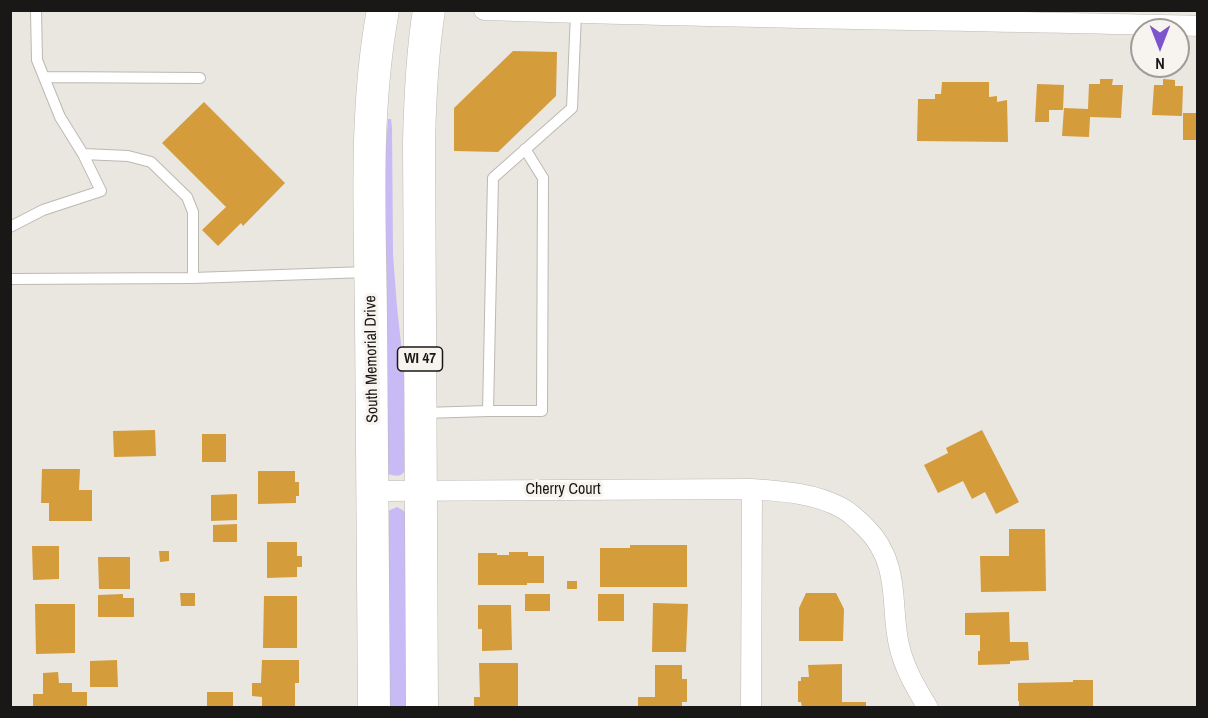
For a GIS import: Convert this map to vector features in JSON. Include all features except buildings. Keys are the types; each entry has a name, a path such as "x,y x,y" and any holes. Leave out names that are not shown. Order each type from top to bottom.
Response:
{"main road":[{"name":"South Memorial Drive","path":"374,708 370,137 375,62 383,10"},
{"name":"WI 47","path":"422,708 418,142 422,72 429,10"}],"street":[{"path":"484,10 1197,26"},
{"path":"751,708 752,489"},
{"name":"Cherry Court","path":"374,491 752,489 776,490 820,499 841,507 870,532 880,546 889,566 899,645 906,667 928,708"}],"lane":[{"path":"10,226 44,210 101,191 83,154 60,117 37,60 36,10"},
{"path":"488,411 493,178 572,108 576,13"},
{"path":"45,77 200,78"},
{"path":"420,413 542,411 543,178 525,150"},
{"path":"83,154 128,156 152,162 187,197 193,212 194,278"},
{"path":"10,279 194,278 371,272"}],"shaded area":[{"path":"388,119 391,119 392,128 393,255 407,398 408,467 397,476 388,474 385,396 385,157"},
{"path":"397,507 408,517 408,707 386,707 388,511"}]}
